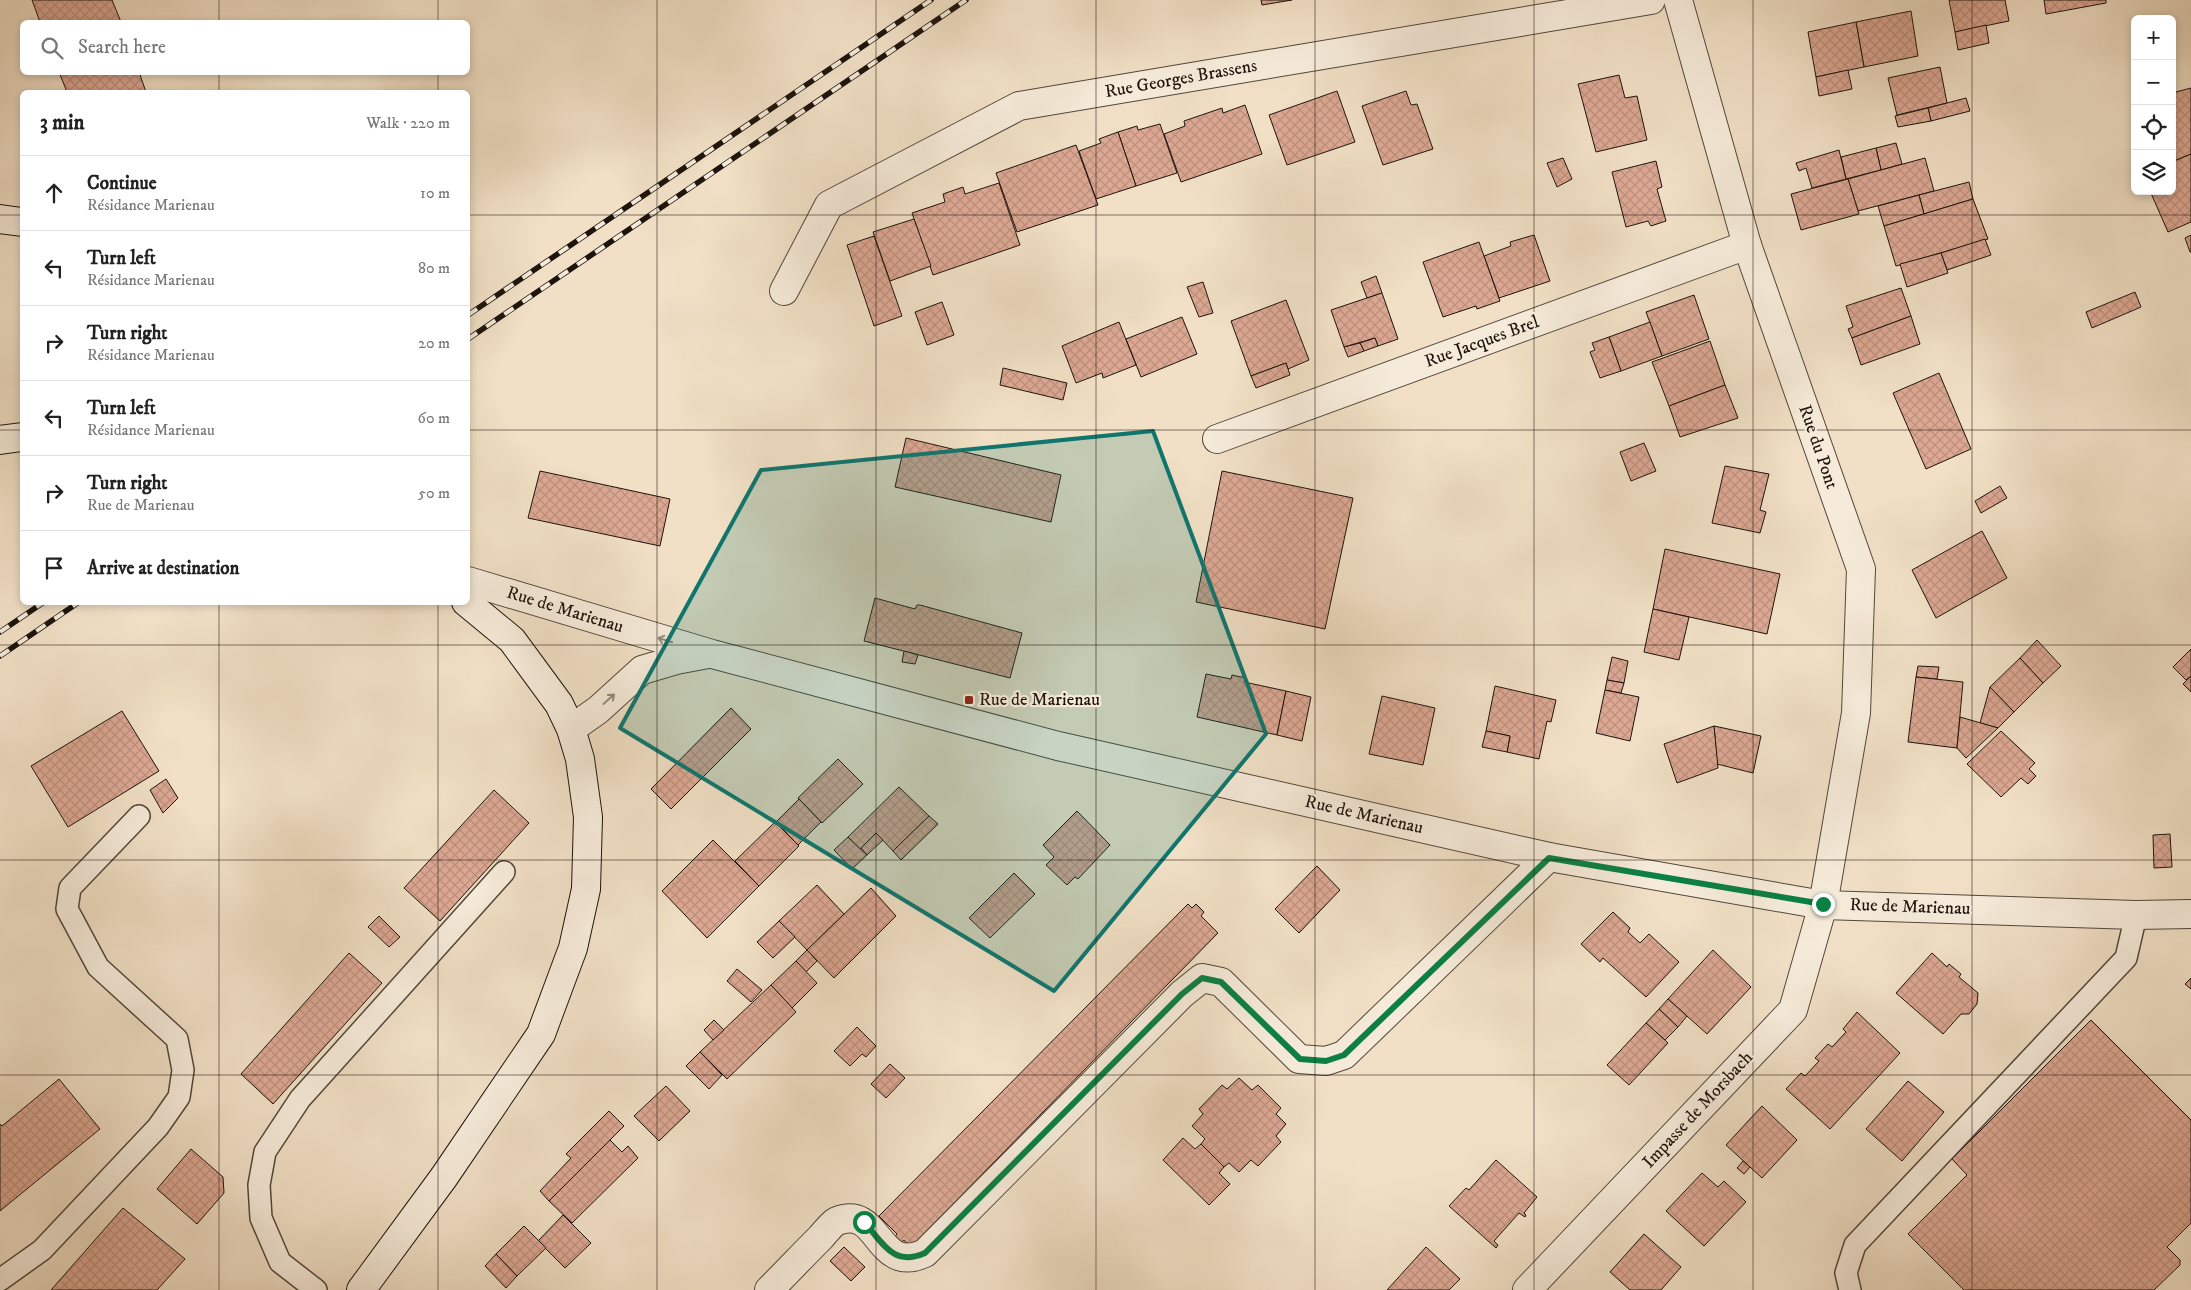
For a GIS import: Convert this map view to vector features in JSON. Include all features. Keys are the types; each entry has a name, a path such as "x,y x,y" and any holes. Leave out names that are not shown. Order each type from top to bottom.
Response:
{"street":[{"name":"Rue Georges Brassens","path":"784,291 829,205 1018,106 1651,0"},
{"name":"Rue du Pont","path":"1678,0 1747,245 1860,569 1856,713 1823,904"},
{"path":"0,218 20,222"},
{"name":"Rue Jacques Brel","path":"1217,439 1747,245"},
{"path":"0,440 20,436"},
{"name":"Rue de Marienau","path":"470,582 712,654 1058,746 1549,858 1823,904 2136,915 2191,914"},
{"path":"361,1290 444,1178 541,1034 573,948 586,889 588,817 580,758 571,729 559,704 512,640 470,605"},
{"path":"571,729 598,710 642,670 676,660 712,654"},
{"path":"768,1290 836,1222 852,1220 864,1222 891,1252 901,1258 912,1258 925,1253 1182,994 1202,978 1221,982 1300,1059 1326,1061 1344,1055 1549,858"},
{"name":"Impasse de Morsbach","path":"1527,1290 1792,1010 1823,904"}],"lane":[{"path":"0,1280 42,1250 158,1127 178,1097 183,1070 177,1039 98,966 67,909 70,888 139,816"},
{"path":"316,1290 280,1262 260,1218 259,1185 265,1152 300,1099 504,872"},
{"path":"1850,1290 1846,1274 1855,1245 2126,958 2136,915"}],"highlighted area":[{"path":"1153,431 1266,734 1054,991 620,728 761,470"}],"building":[{"path":"32,0 112,0 120,20 39,20"},
{"path":"1261,0 1292,0 1262,5"},
{"path":"1949,0 2005,0 2009,21 1955,32"},
{"path":"2044,0 2106,0 2106,3 2046,14"},
{"path":"1911,11 1918,56 1864,67 1856,22"},
{"path":"1856,22 1864,67 1816,77 1808,32"},
{"path":"1986,25 1989,43 1958,50 1955,32"},
{"path":"1940,67 1947,103 1897,115 1888,78"},
{"path":"1848,70 1852,89 1819,96 1816,77"},
{"path":"60,75 140,75 145,90 66,90"},
{"path":"1619,75 1625,98 1637,96 1647,140 1596,152 1578,84"},
{"path":"2191,88 2191,154 2176,160 2176,105 2176,92"},
{"path":"1337,91 1355,142 1287,165 1269,115"},
{"path":"1406,91 1411,105 1417,104 1433,149 1383,165 1362,106"},
{"path":"1966,98 1970,111 1931,121 1928,108"},
{"path":"1245,105 1262,154 1181,182 1164,134 1185,126 1184,121 1222,108 1223,113"},
{"path":"1928,108 1931,121 1898,127 1895,116"},
{"path":"1160,124 1177,173 1136,186 1118,132 1137,126 1138,130"},
{"path":"1118,132 1136,186 1096,199 1079,151 1101,143 1099,139"},
{"path":"1896,143 1902,164 1881,170 1876,148"},
{"path":"1076,145 1098,205 1017,232 996,173"},
{"path":"1876,148 1881,170 1846,179 1841,157"},
{"path":"1839,150 1846,179 1812,188 1806,168 1799,171 1796,163"},
{"path":"2191,154 2191,222 2168,232 2152,195 2176,195 2176,160"},
{"path":"1563,158 1572,179 1557,187 1547,163"},
{"path":"1925,158 1934,191 1858,211 1848,179"},
{"path":"1656,161 1662,187 1657,189 1666,221 1651,226 1648,221 1626,227 1612,172"},
{"path":"1848,179 1859,214 1801,230 1791,194"},
{"path":"1969,182 1973,199 1924,214 1919,195"},
{"path":"999,183 1020,245 933,275 912,213 945,202 943,194 963,187 965,194"},
{"path":"1919,195 1924,214 1884,226 1878,206"},
{"path":"1973,199 1988,239 1896,266 1884,226"},
{"path":"914,219 931,266 890,281 873,232"},
{"path":"1534,235 1550,281 1499,298 1484,256 1511,246 1510,242"},
{"path":"2191,235 2191,252 2190,252 2185,238"},
{"path":"874,236 902,316 874,326 847,245"},
{"path":"1985,239 1991,255 1947,270 1941,253"},
{"path":"1479,242 1500,301 1477,309 1476,306 1443,317 1423,262"},
{"path":"1941,253 1948,273 1907,287 1900,264"},
{"path":"1376,276 1382,293 1367,298 1361,282"},
{"path":"1203,282 1213,313 1199,317 1187,287"},
{"path":"1901,288 1911,316 1852,338 1848,329 1853,327 1846,306"},
{"path":"2135,292 2141,307 2092,328 2086,312"},
{"path":"1382,293 1398,339 1378,346 1375,338 1344,347 1331,310"},
{"path":"1694,295 1709,339 1662,356 1646,312"},
{"path":"1286,300 1309,360 1288,369 1286,363 1251,376 1231,321"},
{"path":"942,302 954,335 927,345 915,312"},
{"path":"1911,316 1920,344 1861,365 1852,338"},
{"path":"1182,317 1197,354 1141,377 1126,339"},
{"path":"1119,322 1136,365 1103,378 1102,373 1076,383 1062,346"},
{"path":"1650,322 1662,356 1621,371 1609,337"},
{"path":"1609,337 1621,371 1600,378 1590,352 1595,350 1592,343"},
{"path":"1375,338 1378,346 1364,351 1360,343"},
{"path":"1710,341 1725,385 1669,406 1652,362"},
{"path":"1360,343 1364,351 1348,357 1344,347"},
{"path":"1286,363 1290,375 1256,388 1251,376"},
{"path":"1003,368 1067,383 1063,400 1000,385"},
{"path":"1939,373 1971,449 1926,469 1893,393"},
{"path":"1725,385 1738,418 1680,437 1669,406"},
{"path":"906,438 1061,475 1051,522 895,487"},
{"path":"1644,443 1656,471 1631,481 1620,452"},
{"path":"1725,466 1769,474 1760,510 1766,512 1760,533 1712,523"},
{"path":"540,471 670,499 660,546 528,518"},
{"path":"1222,471 1353,498 1325,629 1196,602"},
{"path":"2000,486 2007,498 1981,513 1975,501"},
{"path":"1982,531 2007,578 1936,618 1912,570"},
{"path":"1665,549 1780,574 1767,634 1653,609"},
{"path":"875,598 915,609 917,605 920,605 1022,633 1010,678 864,641"},
{"path":"1653,609 1689,617 1679,660 1644,652"},
{"path":"2037,640 2061,666 2043,683 2020,658"},
{"path":"2191,649 2191,676 2186,680 2173,667"},
{"path":"904,651 918,655 915,664 902,662"},
{"path":"1612,657 1628,661 1624,683 1607,680"},
{"path":"2020,658 2043,683 2014,712 1990,687"},
{"path":"1918,666 1939,667 1937,679 1916,677"},
{"path":"1206,674 1231,679 1232,675 1246,678 1244,682 1286,691 1277,735 1197,717"},
{"path":"2191,676 2191,692 2183,684"},
{"path":"1916,677 1963,682 1957,748 1908,742"},
{"path":"1607,680 1624,683 1621,693 1605,690"},
{"path":"1495,686 1556,700 1551,722 1547,721 1539,759 1507,752 1510,736 1486,731"},
{"path":"1990,687 2014,712 1998,728 1980,723"},
{"path":"1605,690 1639,697 1630,741 1596,733"},
{"path":"1286,691 1311,697 1302,741 1277,735"},
{"path":"1382,696 1435,708 1423,765 1369,754"},
{"path":"731,708 751,729 671,809 651,789"},
{"path":"122,711 159,771 68,827 31,766"},
{"path":"1960,717 1998,728 1966,758 1957,748"},
{"path":"1714,726 1761,736 1753,773 1717,764"},
{"path":"1714,726 1718,768 1677,783 1664,744"},
{"path":"1486,731 1510,736 1507,752 1482,747"},
{"path":"2001,731 2035,763 2029,769 2036,776 2028,784 2021,778 2001,797 1967,764"},
{"path":"838,759 863,784 822,823 798,798"},
{"path":"166,779 178,798 163,813 150,790"},
{"path":"899,787 929,816 893,851 876,833 860,849 848,837"},
{"path":"494,790 529,823 440,921 404,888"},
{"path":"799,799 821,822 798,845 776,822"},
{"path":"1077,811 1110,845 1078,879 1075,877 1067,885 1046,865 1054,857 1043,845"},
{"path":"929,816 938,824 901,860 893,851"},
{"path":"775,822 799,846 759,886 735,861"},
{"path":"876,833 883,840 867,855 861,848"},
{"path":"2170,834 2172,867 2154,868 2153,835"},
{"path":"848,837 867,855 852,869 834,850"},
{"path":"713,840 759,886 707,938 662,891"},
{"path":"1317,866 1340,890 1299,933 1275,909"},
{"path":"1014,873 1035,894 990,938 969,918"},
{"path":"817,885 844,914 807,950 779,921"},
{"path":"871,888 896,916 834,978 807,950"},
{"path":"1188,904 1192,908 1196,904 1204,912 1201,916 1218,933 910,1248 904,1240 900,1244 894,1238 897,1234 879,1216"},
{"path":"1613,912 1630,928 1628,932 1640,943 1649,934 1679,962 1646,997 1603,958 1600,962 1581,944"},
{"path":"379,916 400,937 389,947 368,927"},
{"path":"779,921 795,937 773,958 757,942"},
{"path":"807,950 817,961 806,972 796,961"},
{"path":"1713,950 1751,987 1707,1034 1668,999"},
{"path":"349,953 382,983 273,1104 241,1074"},
{"path":"1932,953 1947,967 1949,964 1961,974 1959,977 1978,993 1977,1004 1969,1014 1961,1014 1943,1034 1896,993"},
{"path":"796,961 817,983 792,1008 771,985"},
{"path":"737,969 762,990 751,1002 727,981"},
{"path":"2191,978 2191,989 2185,984"},
{"path":"771,985 796,1012 727,1079 700,1052"},
{"path":"1668,999 1687,1016 1678,1027 1659,1009"},
{"path":"1659,1009 1678,1027 1665,1040 1646,1023"},
{"path":"1857,1012 1900,1053 1830,1129 1786,1089 1801,1073 1805,1076 1819,1061 1815,1058 1828,1044 1832,1047 1846,1032 1843,1029"},
{"path":"714,1020 724,1030 713,1040 704,1030"},
{"path":"2091,1020 2191,1120 2191,1223 2167,1247 2180,1260 2180,1265 2154,1290 1964,1290 1908,1234 1967,1175 1952,1159"},
{"path":"1646,1023 1668,1043 1629,1085 1607,1065"},
{"path":"857,1027 876,1046 866,1057 862,1054 850,1066 834,1051"},
{"path":"700,1052 722,1075 709,1089 686,1066"},
{"path":"890,1064 905,1078 886,1098 871,1084"},
{"path":"1239,1078 1252,1090 1258,1085 1281,1108 1276,1114 1286,1124 1276,1136 1281,1142 1258,1166 1251,1160 1239,1172 1229,1163 1224,1167 1201,1144 1205,1139 1192,1126 1203,1114 1199,1109 1222,1085 1227,1089"},
{"path":"59,1079 100,1129 0,1211 0,1124 2,1126"},
{"path":"1908,1081 1944,1112 1902,1161 1866,1129"},
{"path":"666,1086 690,1111 659,1141 634,1116"},
{"path":"1762,1106 1797,1140 1762,1178 1726,1145"},
{"path":"609,1111 624,1126 549,1201 540,1191 571,1158 566,1154"},
{"path":"1183,1138 1195,1149 1201,1144 1224,1167 1219,1173 1230,1184 1209,1205 1163,1160"},
{"path":"610,1140 622,1152 628,1146 638,1158 572,1223 549,1201"},
{"path":"191,1149 223,1177 224,1193 197,1224 157,1189"},
{"path":"1496,1160 1537,1197 1524,1213 1525,1217 1519,1213 1494,1241 1498,1245 1496,1248 1449,1206 1466,1188 1469,1190"},
{"path":"1743,1161 1750,1167 1744,1174 1737,1168"},
{"path":"1702,1173 1718,1187 1724,1181 1746,1202 1704,1246 1666,1211"},
{"path":"123,1208 185,1259 157,1290 51,1290"},
{"path":"563,1215 591,1243 565,1268 538,1241"},
{"path":"524,1226 546,1248 517,1276 496,1254"},
{"path":"1644,1234 1681,1267 1661,1290 1630,1290 1610,1272"},
{"path":"844,1247 865,1267 851,1281 830,1261"},
{"path":"1426,1247 1460,1279 1449,1290 1387,1290"},
{"path":"496,1254 517,1276 506,1288 485,1266"}],"railway":[{"path":"470,314 931,0"},
{"path":"470,338 966,0"},
{"path":"0,632 40,605"},
{"path":"0,656 75,605"}],"place":[{"name":"Rue de Marienau","path":"969,700"}],"route":[{"path":"864,1222 891,1252 901,1258 912,1258 925,1253 1182,994 1202,978 1221,982 1300,1059 1326,1061 1344,1055 1549,858 1823,904"}]}
